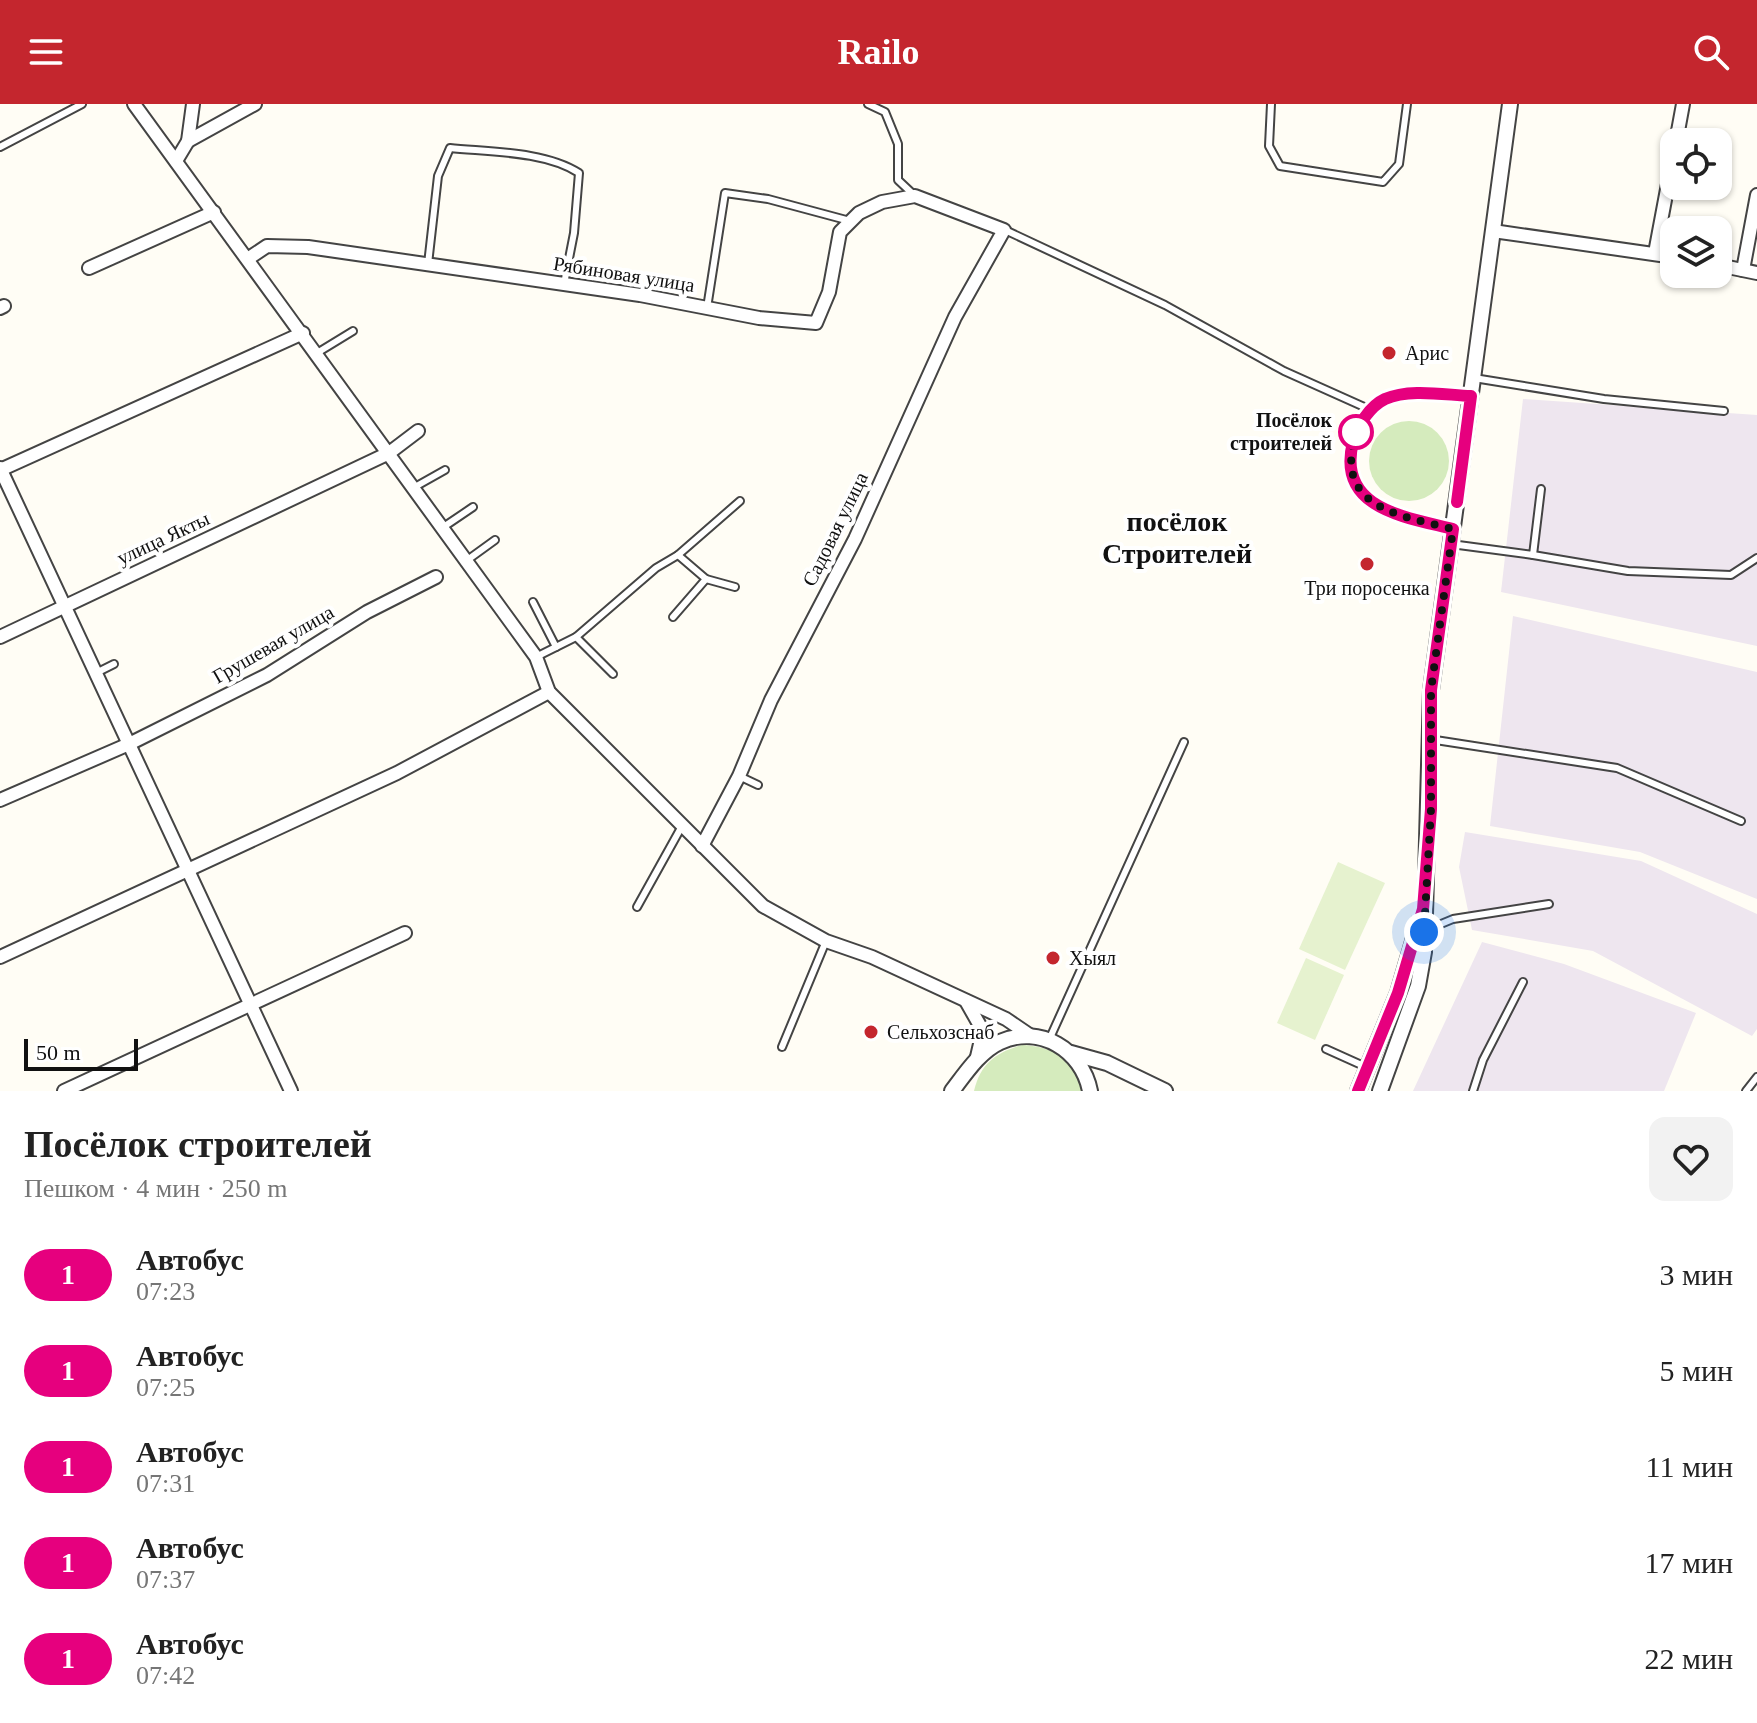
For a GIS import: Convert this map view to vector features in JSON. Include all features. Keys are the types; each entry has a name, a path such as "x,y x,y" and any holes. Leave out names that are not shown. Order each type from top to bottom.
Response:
{"street":[{"path":"134,104 249,258 536,657 549,692 763,906 826,941 964,999 1006,1019 1031,1036 1049,1040 1070,1053 1081,1065 1090,1091"},
{"path":"176,161 188,141 193,104"},
{"path":"188,141 255,104"},
{"path":"1380,1091 1418,986 1431,809 1428,739 1510,104"},
{"path":"1679,128 1683,104"},
{"path":"1743,270 1757,195"},
{"path":"850,221 882,202 915,196 1004,230"},
{"path":"1655,253 1665,200"},
{"path":"89,268 214,212"},
{"name":"Рябиновая улица","path":"249,258 267,246 308,247 564,284 759,318 816,323 829,292 840,232 850,221"},
{"name":"Садовая улица","path":"702,846 739,776 771,700 855,539 955,317 1004,230"},
{"path":"1493,231 1660,254"},
{"path":"1732,268 1757,273"},
{"path":"291,1091 0,469 303,333"},
{"path":"389,453 418,431"},
{"name":"улица Якты","path":"0,637 389,453"},
{"name":"Грушевая улица","path":"129,744 267,675 367,612 436,577"},
{"path":"0,957 397,773 549,692"},
{"path":"0,800 129,744"},
{"path":"1358,1091 1398,993 1423,909"},
{"path":"64,1091 405,933"},
{"path":"964,999 977,1016 983,1031 964,1091"},
{"path":"952,1091 973,1066 1000,1042 1031,1036"},
{"path":"1070,1053 1107,1063 1165,1091"}],"lane":[{"path":"0,147 82,104"},
{"path":"868,104 885,112 898,144 898,180 915,196"},
{"path":"1271,104 1269,146 1280,166 1383,182 1399,164 1407,104"},
{"path":"428,264 438,176 450,148 520,156 559,163 579,173 574,233 564,284"},
{"path":"707,308 725,193 768,199 850,221"},
{"path":"1004,230 1165,305 1284,371 1371,410"},
{"path":"317,353 353,331"},
{"path":"1473,378 1604,399 1724,411"},
{"path":"1453,529 1381,508 1365,498 1350,469 1351,451 1356,432 1371,410 1384,399 1404,395 1471,396"},
{"path":"413,488 445,470"},
{"path":"1533,555 1541,489"},
{"path":"536,657 576,637 740,501"},
{"path":"442,528 473,507"},
{"path":"466,561 495,540"},
{"path":"1451,544 1628,571 1731,575 1757,558"},
{"path":"678,555 706,579 735,587"},
{"path":"673,617 706,579"},
{"path":"533,602 556,647"},
{"path":"576,637 613,674"},
{"path":"96,673 114,664"},
{"path":"1428,739 1617,768 1741,821"},
{"path":"1049,1040 1184,742"},
{"path":"739,776 758,785"},
{"path":"637,907 682,826"},
{"path":"1424,932 1453,919 1549,904"},
{"path":"782,1047 826,941"},
{"path":"1473,1091 1483,1060 1523,982"},
{"path":"1326,1049 1368,1068"},
{"path":"1746,1091 1757,1077"}],"shaded area":[{"path":"1523,399 1757,415 1757,646 1501,592"},
{"path":"1513,616 1757,672 1757,899 1640,852 1490,826"},
{"path":"1465,832 1641,861 1757,914 1757,1029 1752,1036 1593,951 1472,930 1459,867"},
{"path":"1482,942 1564,964 1696,1013 1664,1091 1413,1091"}],"green space":[{"path":"1401,421 1417,421 1438,432 1449,453 1449,469 1438,490 1417,501 1401,501 1387,495 1375,483 1369,469 1369,453 1375,439 1387,427"},
{"path":"1338,862 1385,883 1345,970 1299,949"},
{"path":"1306,958 1344,975 1315,1040 1277,1023"},
{"path":"1022,1045 1043,1048 1061,1056 1075,1070 1082,1091 974,1091 980,1073 990,1060"}],"bus line":[{"name":"1","path":"1358,1091 1398,993 1423,909 1431,809 1428,739 1431,690 1453,529 1381,508 1365,498 1355,483 1350,469 1356,432 1371,410 1384,399 1404,395 1471,396 1457,502"}],"place":[{"name":"Арис","path":"1389,353"},
{"name":"Посёлок строителей","path":"1356,432"},
{"name":"Три поросенка","path":"1367,564"},
{"name":"Хыял","path":"1053,958"},
{"name":"Сельхозснаб","path":"871,1032"}],"district":[{"name":"посёлок Строителей","path":"1177,537"}],"route":[{"path":"1356,432 1350,469 1365,498 1402,516 1453,529 1431,690 1428,739 1431,809 1424,932"}]}
